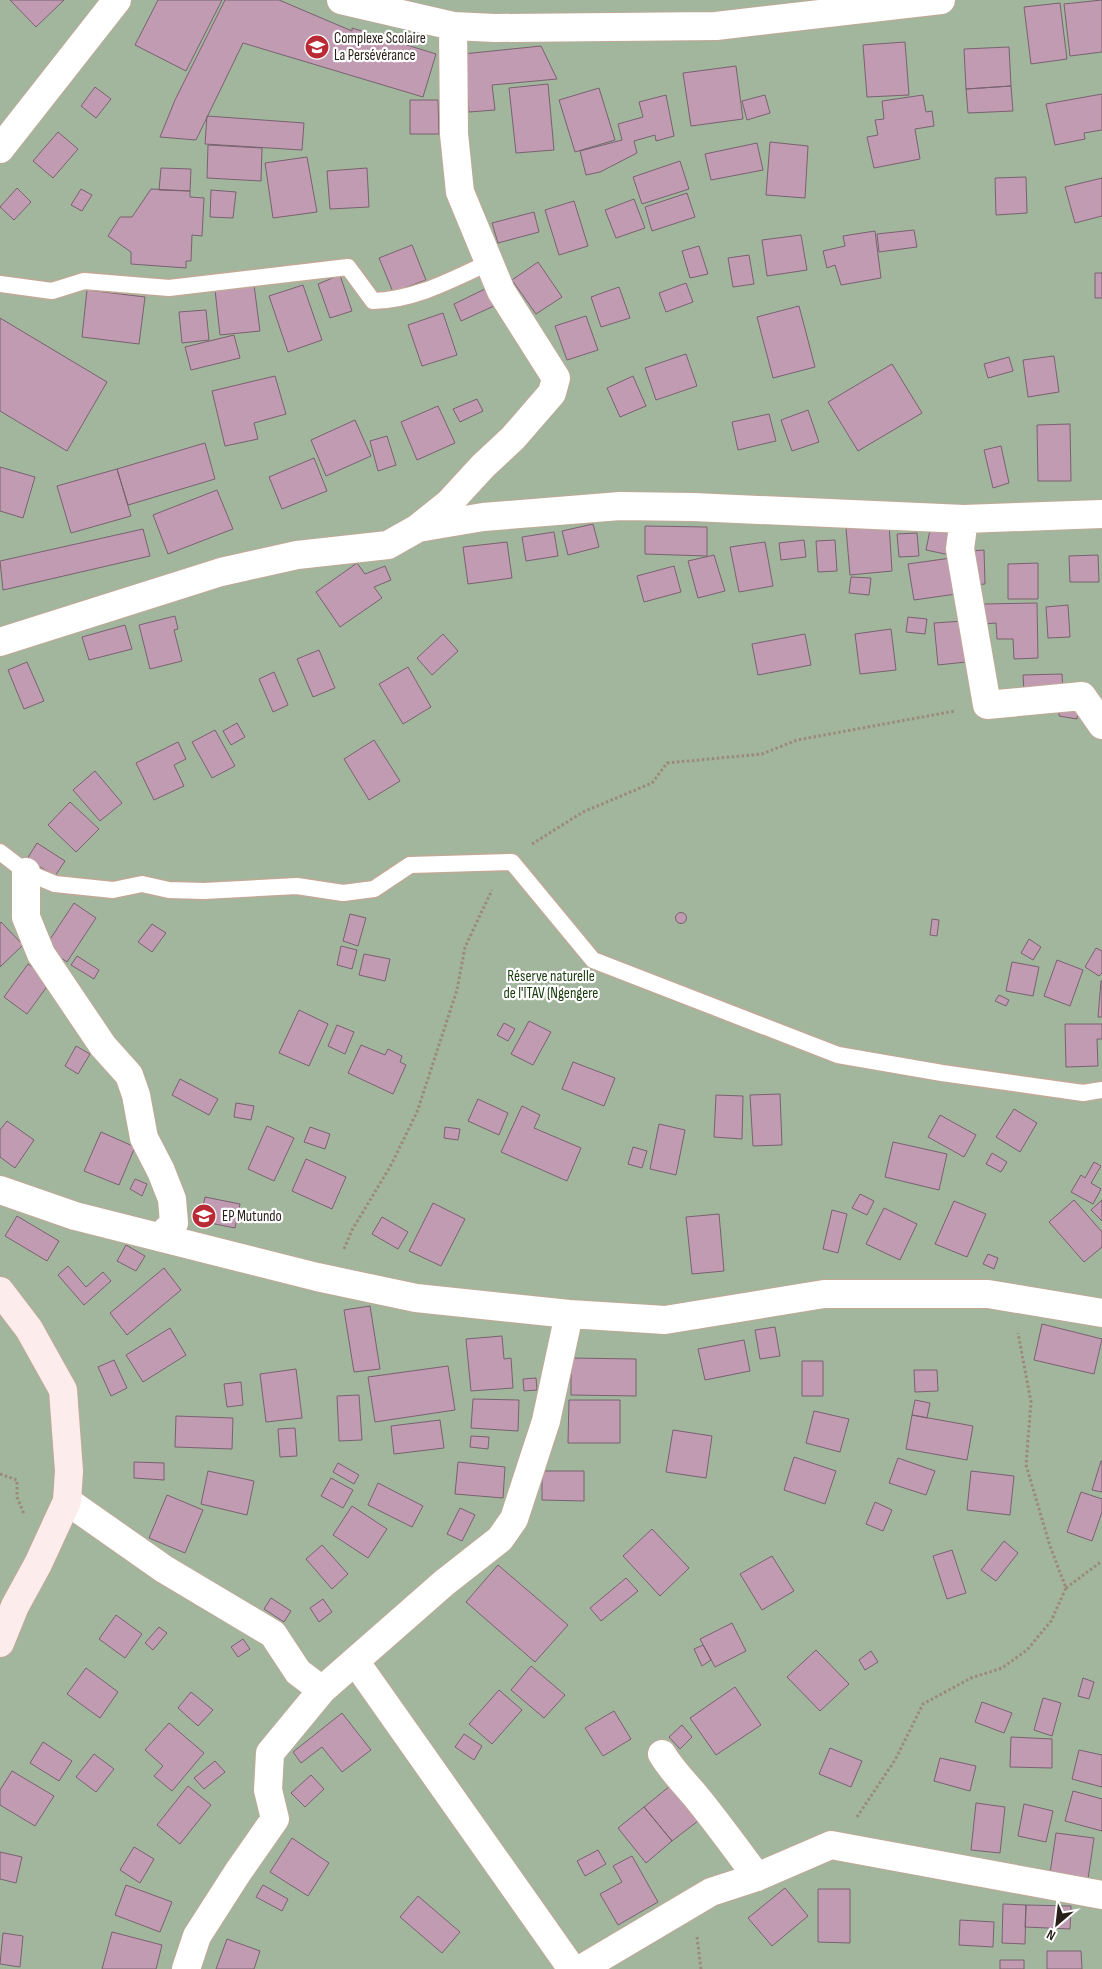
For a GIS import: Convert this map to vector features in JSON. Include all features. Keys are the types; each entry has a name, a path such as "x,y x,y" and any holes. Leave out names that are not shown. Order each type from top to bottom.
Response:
{"main road":[{"path":"0,1291 29,1329 62,1390 70,1471 67,1501 38,1564 15,1606 0,1642"}],"street":[{"path":"0,149 117,0"},
{"path":"341,0 453,26 495,28 716,26 941,0"},
{"path":"0,642 221,572 297,555 388,545 418,528 449,503 483,466 513,438 552,393 556,378 501,291 460,192 454,134 453,26"},
{"path":"418,528 483,517 620,506 964,518 1102,514"},
{"path":"964,518 960,549 988,705 1082,696 1102,725"},
{"path":"26,872 26,917 41,954 103,1046 129,1075 136,1095 144,1138 161,1171 172,1199 174,1223 160,1238"},
{"path":"0,1190 75,1216 160,1238 416,1298 569,1314 666,1320 824,1294 988,1294 1102,1314"},
{"path":"186,1969 197,1936 275,1819 268,1790 270,1753 322,1690 444,1583 500,1539 514,1519 546,1421 569,1314"},
{"path":"67,1501 164,1569 273,1634 298,1672 322,1690"},
{"path":"355,1661 572,1969"},
{"path":"662,1754 670,1769 684,1781 727,1834 757,1877"},
{"path":"581,1969 711,1892 757,1877 831,1845 1102,1895"}],"lane":[{"path":"0,284 52,291 84,281 169,288 348,267 373,302 390,301 435,288 488,263"},
{"path":"0,852 26,872 56,884 113,890 142,884 169,890 204,891 297,886 344,893 374,889 410,865 512,862 593,960 838,1055 942,1073 1083,1093 1102,1090"}],"path":[{"path":"348,1283 343,1252 352,1230 390,1167 417,1112 457,990 465,947 496,880 520,852 583,812 652,783 667,763 762,754 797,740 988,705"},
{"path":"1016,1299 1019,1337 1031,1402 1026,1465 1050,1546 1066,1588"},
{"path":"831,1845 861,1812 876,1790 895,1760 923,1704 972,1678 1002,1668 1027,1650 1051,1621 1066,1588 1102,1561"}],"green space":[{"name":"Réserve naturelle de l'ITAV (Ngengere","path":"0,0 1102,0 1102,1969 0,1969"}],"building":[{"path":"10,0 64,0 36,27"},
{"path":"158,0 222,0 186,71 135,45"},
{"path":"225,0 279,0 352,31 352,28 436,54 423,97 243,43 196,140 160,137 175,100"},
{"path":"1102,0 1102,52 1070,56 1064,4"},
{"path":"1060,3 1067,59 1031,64 1024,7"},
{"path":"905,42 909,95 867,97 863,45"},
{"path":"541,46 557,79 492,85 495,110 469,112 463,54"},
{"path":"1009,47 1011,86 966,89 964,49"},
{"path":"736,66 743,119 691,126 683,73"},
{"path":"548,84 554,150 516,153 509,88"},
{"path":"1011,86 1013,111 968,113 966,89"},
{"path":"95,87 111,99 96,118 81,106"},
{"path":"599,88 615,140 575,152 559,100"},
{"path":"1102,94 1102,130 1084,133 1085,139 1055,145 1046,104"},
{"path":"666,95 674,136 656,141 655,135 634,141 637,153 600,172 586,175 580,151 622,140 618,124 643,117 639,102"},
{"path":"765,95 770,113 747,120 742,101"},
{"path":"923,95 926,112 932,111 934,126 915,129 920,159 874,168 867,137 878,135 875,120 884,119 882,101"},
{"path":"410,100 438,100 439,134 410,134"},
{"path":"207,116 304,123 302,150 205,144"},
{"path":"58,132 78,149 53,178 33,161"},
{"path":"770,142 808,146 805,198 766,195"},
{"path":"757,143 763,170 711,180 705,154"},
{"path":"208,145 262,148 261,181 207,178"},
{"path":"307,157 317,212 273,218 265,163"},
{"path":"680,161 689,189 642,204 633,177"},
{"path":"161,168 191,169 190,191 159,190"},
{"path":"367,168 369,207 330,209 327,171"},
{"path":"1026,177 1027,213 996,215 995,178"},
{"path":"1102,178 1102,216 1075,223 1065,187"},
{"path":"17,188 31,202 14,220 0,207"},
{"path":"81,189 92,195 82,211 71,205"},
{"path":"151,189 190,191 190,197 204,198 202,236 192,235 191,261 186,261 186,268 131,264 131,252 108,236 120,217 132,217"},
{"path":"211,190 236,192 233,218 210,217"},
{"path":"687,193 695,217 652,231 645,207"},
{"path":"634,199 645,228 616,238 605,210"},
{"path":"574,201 588,246 559,255 545,210"},
{"path":"534,212 539,232 498,243 492,223"},
{"path":"914,230 917,247 879,252 877,234"},
{"path":"875,231 881,278 841,285 835,265 827,268 823,251 845,246 843,236"},
{"path":"801,235 807,270 767,276 762,240"},
{"path":"412,245 426,280 393,292 379,258"},
{"path":"699,246 708,274 690,278 682,251"},
{"path":"749,255 754,284 733,287 728,258"},
{"path":"538,262 562,297 536,314 512,280"},
{"path":"1095,273 1102,273 1102,298 1095,298"},
{"path":"340,275 352,311 330,318 318,284"},
{"path":"686,283 693,302 666,312 659,293"},
{"path":"254,285 260,331 220,335 215,290"},
{"path":"303,285 322,340 288,352 269,296"},
{"path":"619,287 630,318 601,327 591,297"},
{"path":"487,288 494,306 461,321 454,304"},
{"path":"87,290 145,297 139,344 82,337"},
{"path":"799,306 815,367 773,378 757,317"},
{"path":"206,310 209,340 182,343 179,312"},
{"path":"443,313 457,355 422,366 408,325"},
{"path":"586,316 598,350 567,360 555,326"},
{"path":"0,318 107,382 67,451 0,411"},
{"path":"234,335 240,358 191,370 185,347"},
{"path":"686,354 697,386 656,400 645,368"},
{"path":"1054,356 1059,392 1028,397 1023,360"},
{"path":"1009,357 1013,371 988,378 984,364"},
{"path":"892,364 922,413 858,451 828,402"},
{"path":"275,376 286,414 254,423 258,439 225,446 212,391"},
{"path":"633,376 646,406 620,417 607,388"},
{"path":"477,399 483,411 460,422 453,409"},
{"path":"438,406 455,443 417,460 401,422"},
{"path":"808,410 819,442 792,451 781,420"},
{"path":"769,414 776,441 738,450 732,422"},
{"path":"355,420 371,456 326,476 311,440"},
{"path":"1070,424 1071,481 1038,481 1037,425"},
{"path":"387,436 396,465 378,471 370,441"},
{"path":"205,443 215,479 128,505 117,469"},
{"path":"1001,446 1009,483 993,488 984,450"},
{"path":"314,458 327,491 282,509 269,477"},
{"path":"0,467 35,477 23,518 0,511"},
{"path":"117,469 131,516 71,533 57,486"},
{"path":"217,490 233,529 168,554 153,515"},
{"path":"593,524 599,547 568,555 562,531"},
{"path":"889,524 892,571 850,575 846,528"},
{"path":"645,526 707,527 707,556 645,554"},
{"path":"143,529 150,556 3,590 0,561"},
{"path":"930,530 954,534 950,555 926,550"},
{"path":"554,532 558,556 526,561 522,537"},
{"path":"917,533 919,556 899,557 897,534"},
{"path":"804,540 806,557 781,560 779,543"},
{"path":"835,540 837,571 818,572 816,541"},
{"path":"507,542 512,578 468,584 463,547"},
{"path":"765,542 773,586 739,592 730,547"},
{"path":"984,550 985,584 972,585 971,551"},
{"path":"714,555 725,591 698,598 688,561"},
{"path":"1098,555 1099,582 1070,582 1069,556"},
{"path":"951,558 956,594 914,600 908,564"},
{"path":"357,563 365,574 385,566 391,580 374,587 382,598 340,627 316,592"},
{"path":"1038,563 1038,599 1008,599 1008,564"},
{"path":"674,566 681,592 644,602 637,576"},
{"path":"851,577 871,578 869,595 849,593"},
{"path":"1037,603 1038,658 1014,659 1013,639 997,639 996,623 984,624 984,604"},
{"path":"1068,605 1070,637 1048,638 1046,607"},
{"path":"175,616 178,629 174,630 182,661 150,669 139,625"},
{"path":"908,617 927,619 925,634 906,632"},
{"path":"964,621 966,662 938,665 934,623"},
{"path":"125,625 132,649 89,660 82,637"},
{"path":"891,629 896,670 860,674 855,634"},
{"path":"443,634 458,651 432,675 417,658"},
{"path":"805,634 811,665 758,675 752,644"},
{"path":"319,650 335,688 313,697 297,659"},
{"path":"27,662 44,701 24,709 8,670"},
{"path":"408,667 431,707 403,724 379,684"},
{"path":"274,672 288,705 273,712 259,679"},
{"path":"1062,674 1063,692 1024,693 1023,675"},
{"path":"1060,703 1079,705 1077,719 1059,716"},
{"path":"237,723 245,737 231,745 223,731"},
{"path":"215,730 235,766 212,778 192,742"},
{"path":"374,740 400,781 369,800 344,759"},
{"path":"178,742 186,759 174,765 184,786 154,800 136,763"},
{"path":"95,771 122,803 100,821 73,790"},
{"path":"70,802 99,829 76,852 48,825"},
{"path":"37,843 65,861 55,876 27,859"},
{"path":"74,903 96,918 67,962 45,947"},
{"path":"681,912 687,918 681,924 675,918"},
{"path":"350,914 366,918 358,946 343,941"},
{"path":"932,919 939,920 937,936 930,935"},
{"path":"0,923 23,945 0,967"},
{"path":"152,924 166,933 152,952 138,942"},
{"path":"1029,939 1041,947 1033,960 1021,953"},
{"path":"341,946 357,950 352,969 337,965"},
{"path":"1096,948 1102,951 1102,973 1099,976 1085,967"},
{"path":"364,954 390,959 385,981 359,975"},
{"path":"77,956 99,970 94,979 71,965"},
{"path":"1057,960 1083,970 1070,1006 1044,996"},
{"path":"1012,962 1039,967 1033,996 1006,991"},
{"path":"28,964 51,981 27,1014 4,997"},
{"path":"1101,981 1102,1017 1098,1017"},
{"path":"999,995 1009,1000 1006,1006 995,1001"},
{"path":"299,1010 328,1024 309,1066 279,1053"},
{"path":"529,1021 551,1032 533,1065 511,1054"},
{"path":"504,1023 515,1029 508,1041 497,1035"},
{"path":"1065,1024 1102,1024 1102,1039 1097,1039 1098,1066 1066,1067"},
{"path":"337,1025 354,1032 345,1054 328,1046"},
{"path":"361,1045 385,1055 388,1049 402,1056 400,1062 406,1065 393,1094 348,1073"},
{"path":"76,1046 90,1054 78,1074 65,1066"},
{"path":"573,1062 615,1078 604,1106 562,1089"},
{"path":"180,1079 218,1099 209,1115 172,1095"},
{"path":"780,1094 782,1145 753,1146 750,1095"},
{"path":"716,1095 743,1096 742,1139 714,1137"},
{"path":"478,1099 508,1113 499,1135 468,1121"},
{"path":"236,1103 254,1106 251,1120 234,1117"},
{"path":"522,1106 540,1115 534,1128 581,1148 567,1181 501,1152"},
{"path":"1014,1109 1037,1123 1020,1152 996,1137"},
{"path":"940,1115 976,1135 964,1157 928,1137"},
{"path":"7,1121 34,1140 15,1168 0,1157 0,1130"},
{"path":"659,1124 685,1130 676,1175 650,1169"},
{"path":"267,1126 294,1138 274,1181 248,1169"},
{"path":"310,1127 330,1134 325,1149 304,1142"},
{"path":"445,1127 460,1129 458,1140 444,1138"},
{"path":"101,1132 135,1147 119,1185 84,1171"},
{"path":"893,1142 947,1154 939,1190 885,1177"},
{"path":"633,1147 647,1151 642,1168 628,1164"},
{"path":"992,1153 1007,1162 1001,1172 986,1164"},
{"path":"306,1159 346,1177 332,1209 292,1191"},
{"path":"1094,1162 1101,1166 1091,1183 1101,1189 1093,1204 1071,1192 1081,1175 1085,1178"},
{"path":"135,1179 147,1184 142,1196 130,1189"},
{"path":"860,1194 874,1201 867,1215 852,1208"},
{"path":"205,1197 240,1204 235,1228 200,1221"},
{"path":"1074,1200 1102,1232 1102,1247 1084,1262 1049,1222"},
{"path":"1102,1200 1102,1221 1091,1210"},
{"path":"954,1201 986,1214 967,1257 935,1244"},
{"path":"433,1203 465,1219 441,1266 409,1251"},
{"path":"884,1208 917,1224 900,1260 866,1244"},
{"path":"832,1210 847,1214 838,1253 823,1249"},
{"path":"719,1214 724,1271 692,1274 686,1217"},
{"path":"17,1216 59,1241 47,1261 5,1236"},
{"path":"382,1217 408,1232 398,1249 372,1234"},
{"path":"126,1245 145,1256 136,1271 117,1261"},
{"path":"988,1254 998,1258 994,1269 983,1264"},
{"path":"68,1266 86,1287 103,1272 111,1281 84,1305 58,1275"},
{"path":"164,1268 181,1290 127,1335 110,1313"},
{"path":"370,1306 380,1369 354,1372 344,1310"},
{"path":"1042,1324 1102,1339 1094,1374 1034,1360"},
{"path":"775,1327 780,1356 760,1359 755,1330"},
{"path":"170,1328 186,1355 143,1382 126,1355"},
{"path":"502,1336 504,1359 511,1358 513,1388 471,1391 466,1339"},
{"path":"744,1340 750,1371 705,1380 698,1349"},
{"path":"571,1358 636,1359 636,1396 571,1395"},
{"path":"114,1360 127,1388 111,1396 98,1367"},
{"path":"802,1361 823,1361 823,1396 802,1396"},
{"path":"448,1366 455,1410 375,1422 368,1377"},
{"path":"296,1369 302,1418 266,1422 260,1374"},
{"path":"914,1370 937,1370 938,1391 915,1392"},
{"path":"536,1378 537,1390 524,1391 523,1379"},
{"path":"241,1382 243,1405 227,1407 224,1384"},
{"path":"359,1395 362,1440 339,1441 337,1396"},
{"path":"473,1399 519,1400 518,1431 471,1428"},
{"path":"569,1400 620,1400 620,1443 568,1443"},
{"path":"915,1400 930,1403 927,1418 912,1415"},
{"path":"814,1411 849,1419 840,1452 806,1443"},
{"path":"912,1415 973,1426 967,1460 906,1449"},
{"path":"176,1416 233,1418 232,1449 175,1447"},
{"path":"440,1420 444,1448 394,1454 391,1426"},
{"path":"295,1428 297,1456 280,1457 278,1429"},
{"path":"673,1430 712,1436 706,1478 666,1472"},
{"path":"471,1436 489,1437 488,1449 470,1447"},
{"path":"794,1457 836,1471 825,1504 784,1490"},
{"path":"898,1458 935,1471 926,1495 889,1483"},
{"path":"1102,1461 1102,1492 1092,1490"},
{"path":"134,1462 164,1463 164,1480 134,1478"},
{"path":"458,1462 505,1467 503,1498 455,1494"},
{"path":"338,1463 359,1475 354,1484 333,1472"},
{"path":"208,1471 254,1481 247,1515 201,1504"},
{"path":"542,1471 584,1471 584,1501 542,1500"},
{"path":"971,1471 1014,1476 1010,1515 967,1510"},
{"path":"331,1478 353,1490 343,1508 321,1496"},
{"path":"378,1483 423,1506 412,1527 368,1505"},
{"path":"1081,1492 1102,1499 1102,1512 1092,1541 1067,1532"},
{"path":"167,1495 203,1510 185,1553 149,1538"},
{"path":"875,1502 892,1510 883,1531 866,1524"},
{"path":"352,1506 387,1529 368,1558 333,1535"},
{"path":"460,1508 475,1515 462,1541 447,1534"},
{"path":"652,1529 689,1568 660,1596 623,1556"},
{"path":"1004,1541 1018,1553 996,1581 981,1570"},
{"path":"322,1545 348,1574 332,1589 306,1559"},
{"path":"952,1550 966,1593 947,1599 933,1556"},
{"path":"772,1556 794,1591 762,1610 740,1574"},
{"path":"498,1565 568,1625 535,1662 466,1602"},
{"path":"626,1578 638,1591 601,1621 590,1608"},
{"path":"271,1598 291,1611 284,1622 264,1609"},
{"path":"323,1599 332,1612 319,1622 310,1608"},
{"path":"116,1615 142,1634 125,1658 99,1639"},
{"path":"732,1623 746,1651 715,1667 700,1639"},
{"path":"159,1627 167,1633 153,1650 145,1643"},
{"path":"243,1639 250,1649 238,1657 231,1647"},
{"path":"703,1645 711,1660 702,1666 694,1649"},
{"path":"816,1650 849,1684 820,1711 787,1677"},
{"path":"871,1651 878,1662 865,1670 859,1660"},
{"path":"531,1666 565,1695 544,1718 511,1690"},
{"path":"86,1668 118,1692 100,1718 67,1694"},
{"path":"1083,1678 1094,1682 1089,1699 1078,1696"},
{"path":"735,1687 761,1725 716,1755 690,1718"},
{"path":"499,1690 522,1710 492,1744 469,1724"},
{"path":"191,1692 213,1710 198,1726 178,1708"},
{"path":"1043,1698 1061,1703 1052,1736 1034,1730"},
{"path":"982,1702 1012,1713 1004,1733 975,1722"},
{"path":"614,1711 631,1739 603,1756 585,1728"},
{"path":"342,1713 371,1750 342,1772 322,1747 301,1763 293,1752"},
{"path":"169,1723 204,1753 172,1791 154,1776 163,1766 145,1750"},
{"path":"682,1725 692,1737 680,1749 669,1737"},
{"path":"464,1734 482,1746 474,1760 455,1747"},
{"path":"1011,1737 1052,1739 1052,1768 1010,1767"},
{"path":"43,1742 72,1761 59,1781 30,1763"},
{"path":"830,1748 862,1761 851,1787 819,1774"},
{"path":"1079,1750 1102,1755 1102,1787 1072,1779"},
{"path":"94,1754 114,1769 96,1792 76,1777"},
{"path":"940,1758 976,1766 970,1791 934,1781"},
{"path":"215,1761 225,1772 204,1789 194,1778"},
{"path":"12,1771 54,1796 35,1826 0,1805 0,1790"},
{"path":"311,1775 324,1789 305,1807 291,1793"},
{"path":"188,1786 211,1805 180,1844 157,1825"},
{"path":"670,1786 698,1821 672,1841 644,1807"},
{"path":"1073,1791 1102,1799 1102,1831 1065,1821"},
{"path":"976,1803 1005,1807 1000,1853 971,1850"},
{"path":"1024,1804 1053,1811 1046,1842 1018,1836"},
{"path":"644,1807 672,1841 646,1863 618,1828"},
{"path":"1056,1833 1094,1838 1087,1886 1049,1880"},
{"path":"292,1838 329,1863 308,1896 270,1872"},
{"path":"134,1847 154,1859 140,1883 120,1870"},
{"path":"598,1850 606,1864 585,1876 577,1861"},
{"path":"0,1852 22,1857 16,1883 0,1879"},
{"path":"632,1856 658,1902 618,1925 600,1894 622,1882 613,1866"},
{"path":"126,1885 172,1902 160,1932 115,1915"},
{"path":"263,1885 288,1899 282,1911 256,1897"},
{"path":"785,1888 808,1916 772,1946 748,1918"},
{"path":"818,1889 850,1889 850,1943 818,1942"},
{"path":"418,1896 460,1932 442,1953 400,1917"},
{"path":"1003,1904 1026,1905 1025,1944 1002,1943"},
{"path":"1026,1905 1071,1906 1070,1929 1025,1927"},
{"path":"960,1920 994,1922 993,1947 959,1945"},
{"path":"112,1932 162,1945 156,1969 102,1969"},
{"path":"3,1933 23,1936 20,1967 0,1964"},
{"path":"227,1939 260,1951 254,1969 216,1969"},
{"path":"1047,1951 1081,1951 1082,1969 1047,1969"},
{"path":"1000,1960 1024,1960 1024,1969 1000,1969"}],"place":[{"name":"Complexe Scolaire La Persévérance","path":"317,47"},
{"name":"EP Mutundo","path":"204,1216"}]}
